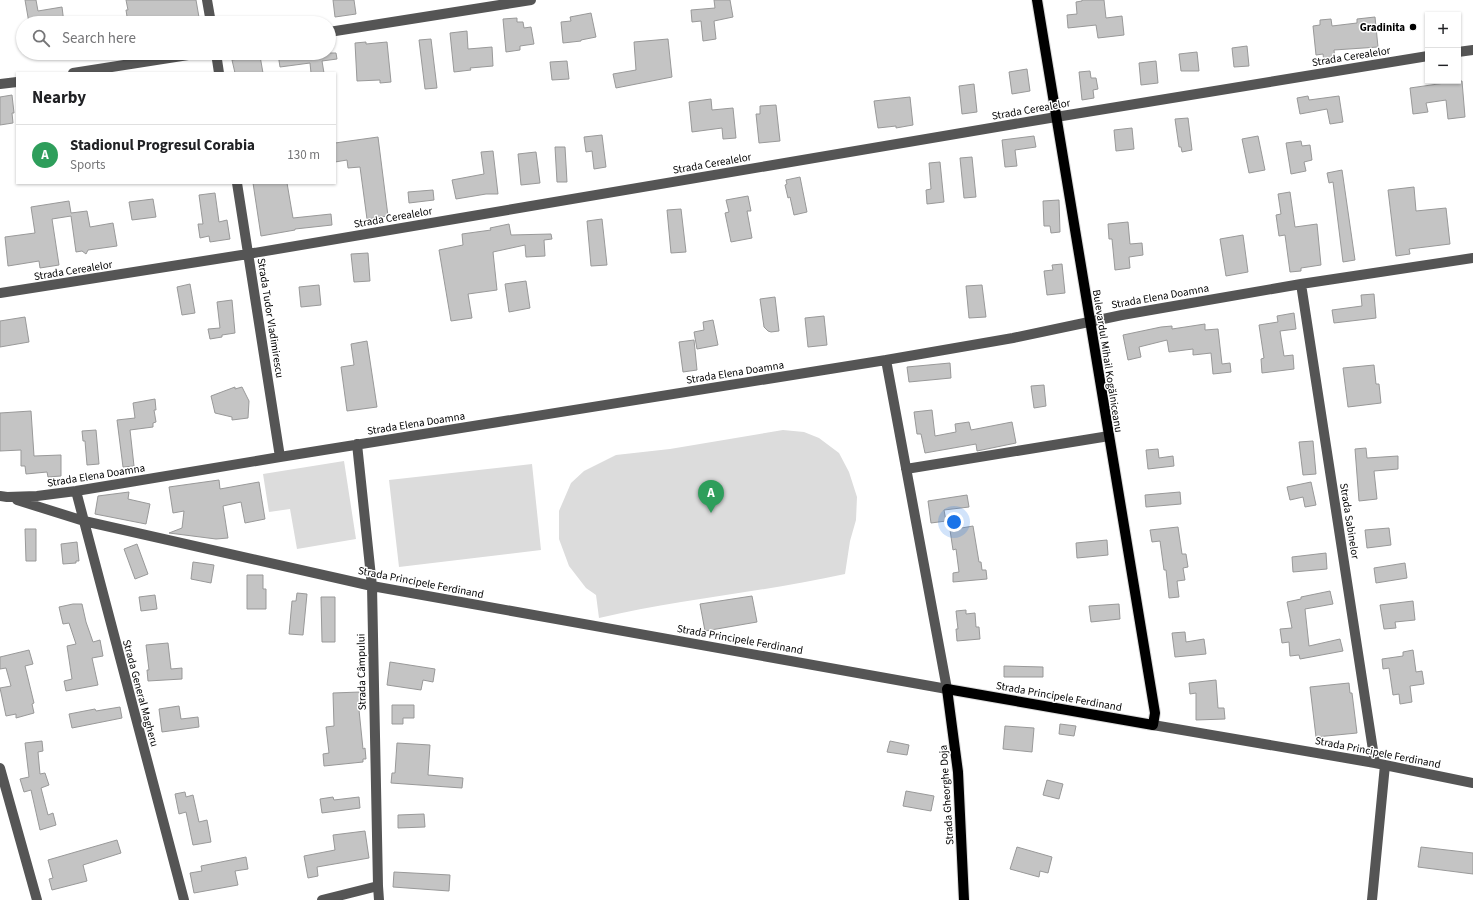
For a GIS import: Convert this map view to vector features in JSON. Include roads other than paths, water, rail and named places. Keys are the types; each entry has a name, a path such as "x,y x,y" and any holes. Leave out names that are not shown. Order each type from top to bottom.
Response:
{"main road":[{"name":"Bulevardul Mihail Kogălniceanu","path":"1037,0 1155,713 1153,725"},
{"name":"Strada Principele Ferdinand","path":"947,689 1153,725"},
{"name":"Strada Gheorghe Doja","path":"947,689 958,772 964,900"}],"street":[{"path":"207,0 210,16"},
{"path":"336,31 531,0"},
{"path":"1461,52 1473,50"},
{"name":"Strada Cerealelor","path":"0,293 248,254 1056,116 1425,56"},
{"path":"79,72 156,60"},
{"path":"217,60 219,72"},
{"path":"0,84 16,82"},
{"name":"Strada Tudor Vladimirescu","path":"237,184 280,457"},
{"name":"Strada Elena Doamna","path":"4,496 50,495 76,491 357,444 886,360 1013,338 1090,321 1301,284 1473,258"},
{"name":"Strada Sabinelor","path":"1301,284 1375,762"},
{"path":"886,360 947,689"},
{"path":"906,469 1109,436"},
{"name":"Strada Câmpului","path":"357,444 372,586 379,900"},
{"name":"Strada General Magheru","path":"76,491 184,900"},
{"name":"Strada Principele Ferdinand","path":"4,496 84,521 372,586 947,689"},
{"name":"Strada Principele Ferdinand","path":"1153,725 1375,762 1473,783"},
{"path":"1372,900 1385,765"},
{"path":"0,768 37,900"},
{"path":"322,900 378,886"}],"place":[{"name":"Gradinita","path":"1413,27"},
{"name":"Stadionul Progresul Corabia","path":"711,513"}]}
